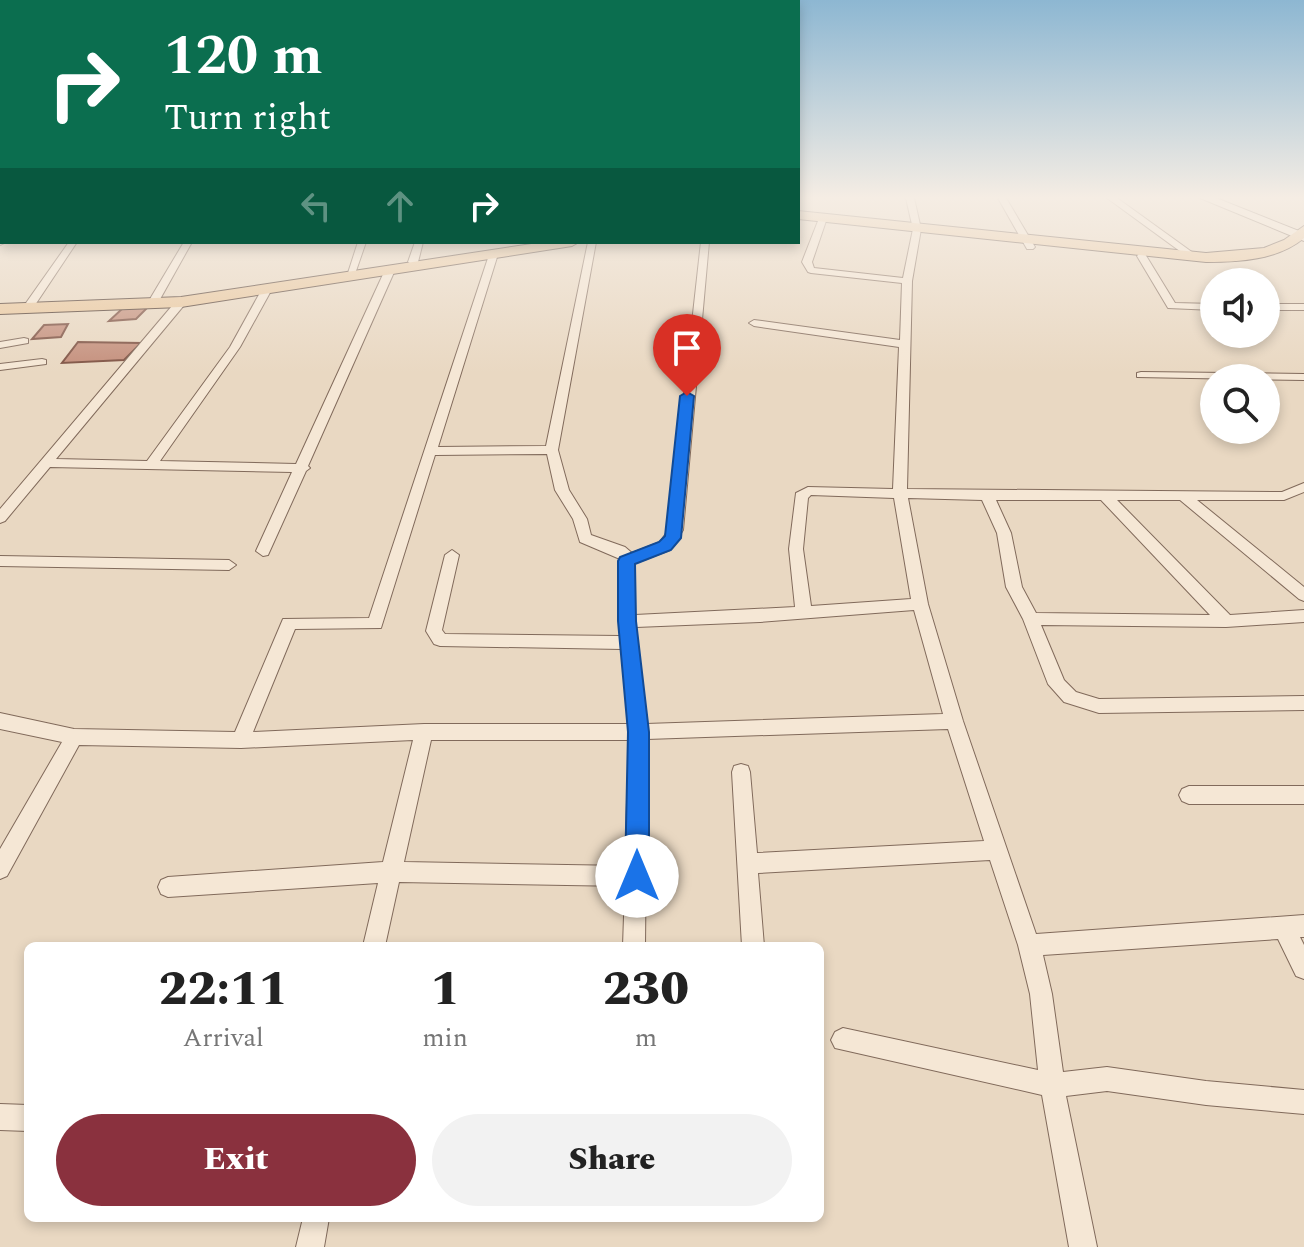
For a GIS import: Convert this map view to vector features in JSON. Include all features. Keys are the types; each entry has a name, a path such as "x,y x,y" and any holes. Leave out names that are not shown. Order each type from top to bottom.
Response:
{"main road":[{"path":"0,307 155,299 453,256"},
{"path":"0,307 181,302 479,256"},
{"path":"1150,256 1261,259 1266,256"}],"street":[{"path":"31,303 63,256"},
{"path":"155,299 180,256"},
{"path":"351,271 357,256"},
{"path":"413,262 415,256"},
{"path":"241,740 289,623 375,624 492,256"},
{"path":"589,256 552,450 562,490 580,519 585,538 620,551 629,558"},
{"path":"629,558 665,546 676,530 704,256"},
{"path":"809,256 807,262 811,270 907,281"},
{"path":"911,256 907,281 900,493 920,604 954,721 1029,945 1041,994 1052,1085 1083,1247"},
{"path":"1142,256 1172,306 1200,307"},
{"path":"263,551 390,270"},
{"path":"151,465 235,347 267,289"},
{"path":"0,518 50,463 181,302"},
{"path":"1280,307 1304,307"},
{"path":"754,323 904,344"},
{"path":"0,345 24,341"},
{"path":"0,367 42,362"},
{"path":"1141,375 1304,377"},
{"path":"431,451 552,450"},
{"path":"50,463 303,468"},
{"path":"804,613 796,549 802,494 813,490 987,496 1284,496 1304,487"},
{"path":"987,496 1004,533 1014,587 1063,693 1083,703 1142,706 1304,703"},
{"path":"1183,496 1304,595"},
{"path":"1284,496 1304,506"},
{"path":"1106,497 1226,621"},
{"path":"452,555 434,631 440,640 630,643"},
{"path":"629,558 626,567 627,621 638,732 634,942"},
{"path":"0,561 229,565"},
{"path":"627,621 920,604"},
{"path":"1031,619 1226,621 1304,616"},
{"path":"0,721 74,737 241,740 424,732 638,732 954,721"},
{"path":"375,942 424,732"},
{"path":"0,869 74,737"},
{"path":"741,772 753,942"},
{"path":"1189,795 1304,795"},
{"path":"747,864 996,850"},
{"path":"168,887 390,872 637,876"},
{"path":"1029,945 1294,927 1304,968"},
{"path":"843,1040 1052,1085 1107,1079 1206,1093 1304,1102"},
{"path":"0,1117 24,1118"},
{"path":"310,1247 315,1222"}],"building":[{"path":"123,308 147,308 136,319 109,321"},
{"path":"68,324 61,337 32,339 44,325"},
{"path":"78,342 141,343 124,360 62,363"}],"route":[{"path":"637,876 638,732 627,621 626,561 665,546 676,530 687,396"}]}
